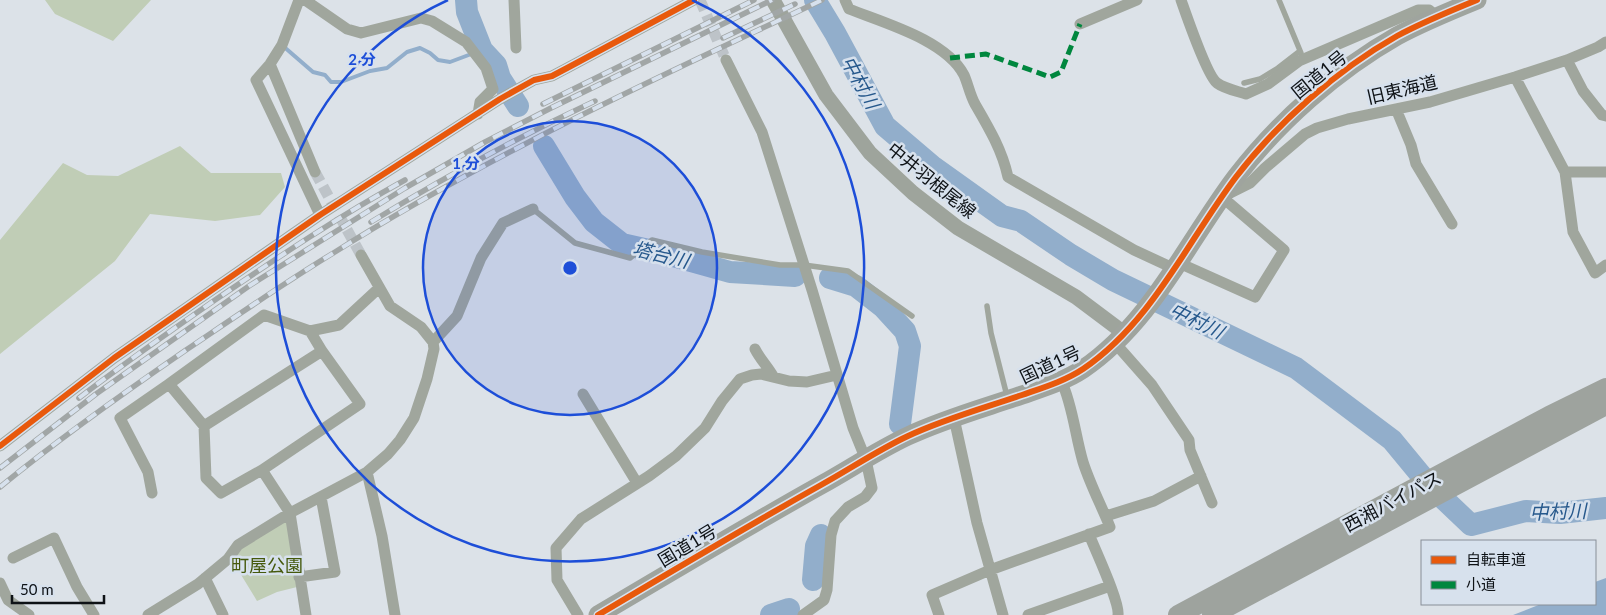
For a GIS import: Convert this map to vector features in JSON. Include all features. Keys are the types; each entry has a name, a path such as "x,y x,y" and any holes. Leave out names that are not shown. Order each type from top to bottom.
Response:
{"highway":[{"name":"国道1号","path":"598,615 888,446 954,418 1061,380 1081,370 1125,332 1177,266 1236,176 1297,110 1339,75 1397,36 1436,16 1477,0"},
{"name":"西湘バイパス","path":"1212,615 1496,444 1606,388"},
{"name":"西湘バイパス","path":"1178,615 1309,555 1606,405"}],"main road":[{"name":"中井羽根尾線","path":"774,0 826,95 870,153 913,194 958,228 1076,297 1125,332"}],"street":[{"path":"299,0 282,45 270,64 256,80 320,215"},
{"path":"305,0 347,29 361,33 420,18 432,21 466,42 486,68 493,90 480,102 478,114"},
{"path":"514,0 516,48"},
{"path":"0,446 114,358 320,215 500,99 534,80 552,76 569,68 694,0"},
{"path":"845,0 849,9 933,44 950,58 964,75 971,96 998,145 1008,177 1134,250 1255,298 1284,250 1222,197"},
{"path":"1080,24 1137,0"},
{"path":"1181,0 1205,64 1215,82 1246,94 1268,84 1302,55 1418,10 1429,10 1436,16"},
{"name":"旧東海道","path":"1222,197 1250,183 1305,134 1317,128 1430,102 1515,77 1598,48 1606,42"},
{"path":"726,60 762,132 853,428 866,460 871,479 872,488 865,497 848,507 835,521 831,535 824,600 803,615"},
{"path":"1566,60 1583,91 1602,115 1606,116"},
{"path":"270,64 315,172"},
{"path":"1515,77 1565,172 1572,232 1595,273 1606,265"},
{"path":"1396,109 1411,145 1416,164 1452,224"},
{"path":"1565,172 1606,172"},
{"path":"433,342 457,316 481,258 504,223 533,209"},
{"path":"155,613 205,578 228,559 238,545 290,513 367,472 388,454 400,440 414,418 427,379 434,349 433,342 421,327 390,306 361,255"},
{"path":"152,494 148,472 120,418 264,315 310,331 339,325 379,288"},
{"path":"169,384 204,426 206,478 221,493 262,470 360,404 310,331"},
{"path":"1125,332 1152,385 1189,440 1190,450 1212,504"},
{"path":"755,349 773,376"},
{"path":"204,426 322,351"},
{"path":"578,615 557,580 556,548 581,519 676,456 706,428 722,401 740,380 752,375 761,374 789,381 807,382 837,375"},
{"path":"939,615 932,595 990,570 1110,527 1084,464 1068,395 1061,380"},
{"path":"583,394 637,483"},
{"path":"954,418 977,523 1003,615"},
{"path":"262,470 290,513 306,615"},
{"path":"367,472 382,536 395,615"},
{"path":"1106,516 1154,501 1201,476"},
{"path":"299,577 335,572 321,497"},
{"path":"1089,534 1110,586 1119,612 1118,615"},
{"path":"13,558 54,538 77,587 94,615"},
{"path":"205,578 223,615"},
{"path":"0,583 8,600 29,615"},
{"path":"1028,615 1110,586"}],"lane":[{"path":"1244,83 1260,80 1302,55 1279,0"},
{"path":"533,209 575,243 630,258 652,240 702,252 780,265 804,265 848,271 912,316"},
{"path":"986,306 1007,400"}],"green space":[{"path":"45,0 151,0 113,41 55,14"},
{"path":"180,146 211,173 281,173 285,187 260,215 215,221 150,214 115,261 0,354 0,240 63,163 87,175 118,176"},
{"name":"町屋公園","path":"287,520 297,587 277,592 257,601 232,560 236,551"}],"water":[{"path":"1606,578 1606,615 1513,615 1538,605 1596,605 1596,582"}],"waterway":[{"name":"塔台川","path":"466,0 467,12 482,50 496,65 500,78 518,106"},
{"name":"中村川","path":"815,0 885,126 932,166 1002,216 1021,221 1071,255 1113,280 1296,368 1392,440 1430,486 1471,525 1526,511 1560,513 1606,508"},
{"path":"283,46 313,72 325,75 331,82 341,82 370,71 387,68 407,52 420,48 438,60 450,62 482,50"},
{"name":"塔台川","path":"544,146 575,197 594,222 622,244 730,272 795,276"},
{"name":"塔台川","path":"830,278 856,286 883,307 905,331 910,346 900,424"},
{"name":"塔台川","path":"813,580 816,546 821,535"},
{"name":"塔台川","path":"771,615 789,609"}],"tunnel":[{"path":"700,0 726,60"},
{"path":"315,172 361,255"}],"railway":[{"path":"543,104 754,0"},
{"path":"0,468 96,394 249,286 405,188 485,142 551,108 772,0"},
{"path":"0,487 45,451 138,383 260,300 382,223 563,124 822,0"},
{"path":"723,38 795,4"},
{"path":"371,222 481,158 595,101"},
{"path":"79,398 215,300 332,223 405,180"}],"marked path":[{"path":"950,58 986,54 1050,77 1061,72 1080,24"}],"cycle path":[{"path":"0,446 114,358 320,215 500,99 534,80 552,76 694,0"},
{"path":"598,615 897,441 950,419 1053,384 1083,369 1107,350 1149,305 1236,177 1290,117 1352,65 1397,36 1477,0"}]}
